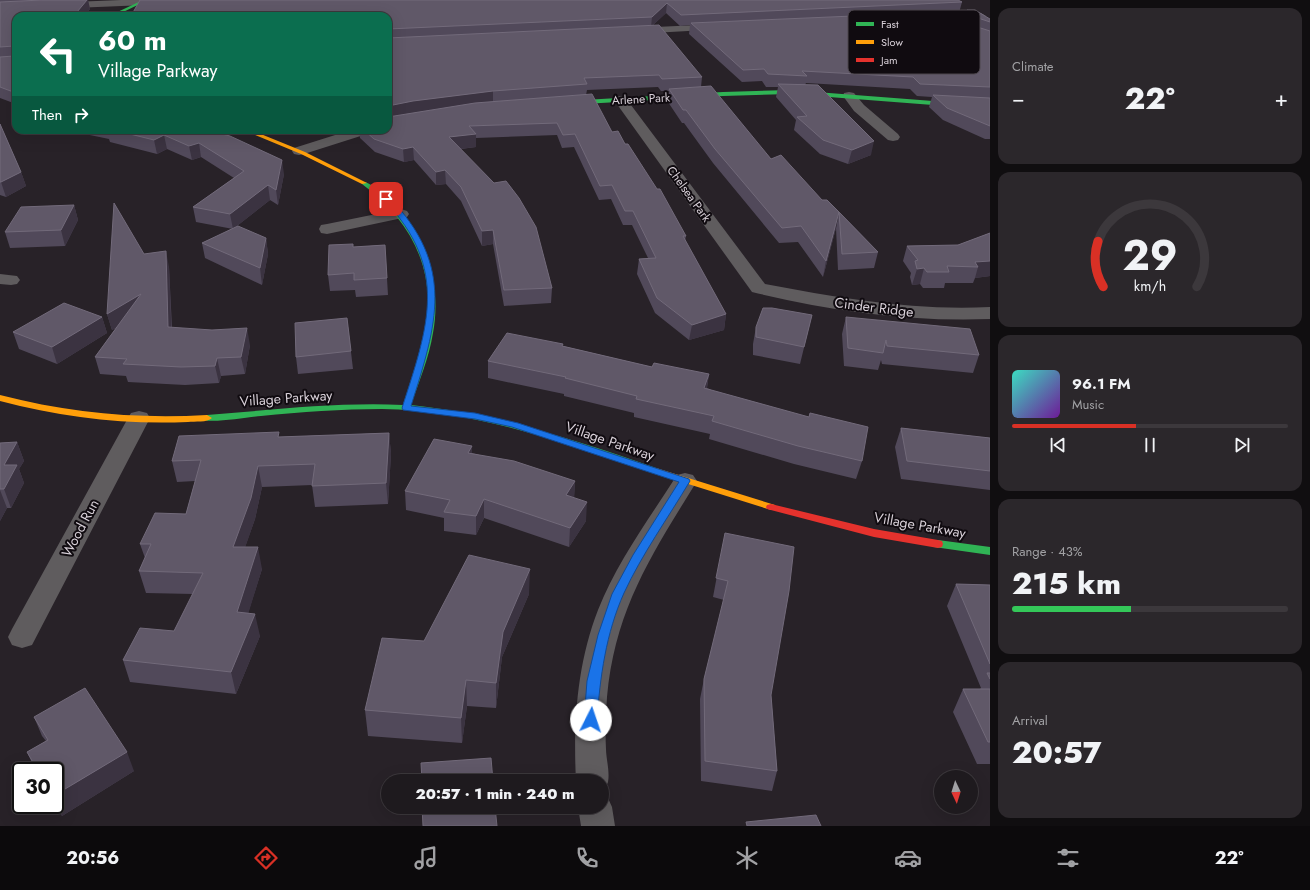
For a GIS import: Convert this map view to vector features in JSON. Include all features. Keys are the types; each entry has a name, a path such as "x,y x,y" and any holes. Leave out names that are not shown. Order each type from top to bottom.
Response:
{"street":[{"path":"0,8 195,0"},
{"path":"120,12 144,1"},
{"path":"623,32 734,27"},
{"name":"Arlene Park","path":"556,104 763,92 814,93 946,104 990,105"},
{"path":"849,96 859,108 893,137"},
{"name":"Chelsea Park","path":"620,100 759,288"},
{"path":"259,134 299,151 372,188 401,214 416,236 426,262 431,290 430,320 423,354 406,408"},
{"path":"299,151 352,134"},
{"path":"327,229 401,214"},
{"name":"Cinder Ridge","path":"759,288 876,309 951,314 990,313"},
{"name":"Village Parkway","path":"0,398 54,412 92,417 167,420 327,408 369,407 406,408 475,416 514,425 685,481 799,515 890,536 990,551"},
{"name":"Wood Run","path":"22,637 139,418"},
{"path":"592,774 590,734 593,681 604,635 618,594 637,558 685,481"},
{"path":"596,814 598,826"}],"building":[{"path":"87,0 77,12 12,12 12,46 0,47 0,2"},
{"path":"140,0 958,0 962,2 681,15 667,3 652,17 392,29 392,12 133,12"},
{"path":"980,13 990,19 990,22 981,19"},
{"path":"848,16 848,73 802,71 807,76 768,74 764,69 743,70 691,23"},
{"path":"659,25 702,77 662,79 659,75 584,78 587,84 493,91 413,101 392,105 392,38"},
{"path":"980,28 990,31 990,87 920,84 913,77 858,74 980,74"},
{"path":"12,56 12,92 0,87 0,57"},
{"path":"778,84 818,85 874,141 852,150 823,140 797,117 807,116"},
{"path":"711,86 771,159 781,155 822,200 827,200 839,212 826,261 801,226 782,228 715,149 686,110 683,110 669,89"},
{"path":"592,94 612,132 618,131 625,144 628,144 657,189 660,189 686,236 683,236 726,314 692,325 657,298 639,259 656,258 633,211 625,211 612,185 600,186 575,134 563,135 557,123 469,126 476,134 449,137 494,183 506,181 519,198 536,227 552,288 504,290 493,230 482,231 461,187 445,170 436,172 413,147 403,149 374,139 368,134 392,134 392,116 475,103"},
{"path":"933,95 990,98 990,126 947,108"},
{"path":"0,124 21,172 1,182 0,182"},
{"path":"130,134 222,134 230,136 282,160 276,190 268,185 230,214 193,207 244,171 199,143 189,146 164,135 154,140"},
{"path":"114,203 144,254 166,251 168,327 212,330 247,328 241,357 217,358 215,366 181,367 123,364 127,359 95,357 141,294 107,314"},
{"path":"74,205 61,230 5,232 21,207"},
{"path":"839,212 878,252 842,254"},
{"path":"238,226 266,238 260,268 202,243"},
{"path":"990,233 990,261 975,262 978,267 947,266 949,272 927,272 924,268 917,269 915,261 918,260 907,246 958,245"},
{"path":"353,244 353,247 385,245 387,278 354,280 354,273 328,275 329,245"},
{"path":"64,303 102,317 52,347 13,332"},
{"path":"763,308 772,308 812,315 804,347 756,337 756,327"},
{"path":"846,317 970,329 979,355 887,346 886,340 883,353 848,348"},
{"path":"347,318 351,351 296,357 295,323"},
{"path":"507,333 563,344 562,346 652,367 654,363 709,374 704,388 809,417 810,413 868,427 862,461 798,446 712,421 714,416 636,399 637,396 565,378 566,377 488,361"},
{"path":"901,428 990,438 990,471 907,461"},
{"path":"279,432 278,437 389,433 386,483 312,486 315,464 258,466 251,498 233,547 258,547 237,612 255,614 231,672 123,660 140,628 174,631 203,573 139,571 151,544 140,544 155,513 186,514 201,460 172,461 179,436"},
{"path":"434,439 472,446 468,453 514,461 575,481 566,495 587,502 570,528 484,499 476,516 444,512 450,500 405,491"},
{"path":"17,442 4,465 17,465 4,489 0,489 0,443"},
{"path":"725,533 794,547 789,591 771,695 777,771 705,761 704,679 728,581 716,578"},
{"path":"469,555 530,569 503,632 496,683 466,680 461,718 365,710 382,638 424,641"},
{"path":"956,584 990,585 990,664"},
{"path":"85,688 127,752 64,790 64,762 33,762 27,752 48,740 34,717"},
{"path":"963,689 990,689 990,742 988,742"},
{"path":"491,758 492,774 422,774 421,763"},
{"path":"422,814 496,814 497,826 423,826"},
{"path":"816,815 821,826 747,826 746,822"}],"traffic: fast":[{"path":"120,12 146,0"},
{"path":"566,103 723,94 790,92 946,104 990,105"},
{"path":"364,183 381,195 395,209 407,225 417,242 425,261 430,280 432,300 431,320 427,342 406,408"},
{"path":"207,418 308,409 359,407 410,408 442,411 473,416 535,431 656,471"},
{"path":"938,544 990,551"}],"traffic: slow":[{"path":"256,134 303,153 364,183"},
{"path":"0,398 51,410 102,417 155,420 207,418"},
{"path":"656,471 771,507"}],"traffic: jam":[{"path":"771,507 874,533 938,544"}],"route":[{"path":"386,199 401,214 416,236 426,262 431,290 430,320 423,354 406,408 435,410 475,416 514,425 553,436 685,481 637,558 618,594 604,635 593,681 591,720"}]}
